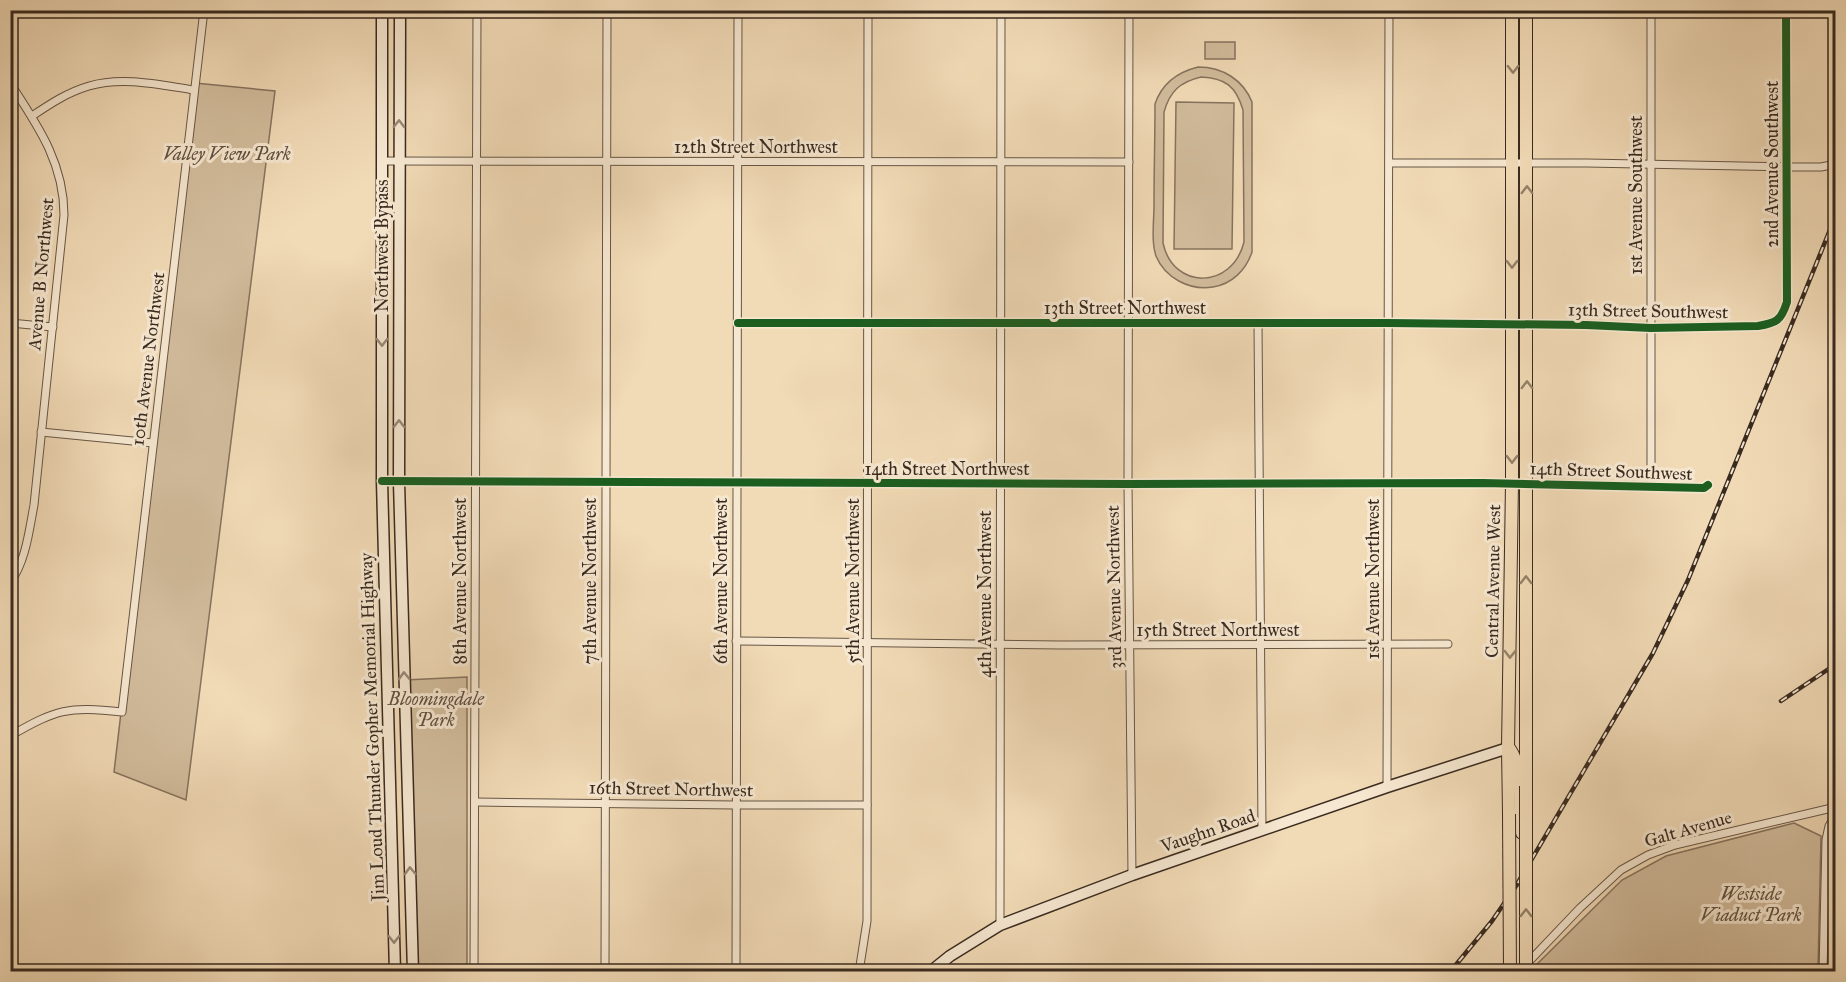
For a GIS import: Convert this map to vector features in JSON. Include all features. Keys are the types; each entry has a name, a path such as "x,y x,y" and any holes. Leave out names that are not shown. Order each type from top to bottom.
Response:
{"highway":[{"name":"Central Avenue West","path":"1510,972 1508,748 1512,483 1512,10"},
{"name":"Central Avenue West","path":"1526,10 1527,483 1522,788 1526,857 1526,972"},
{"path":"1522,788 1517,762 1508,748 1515,743 1518,731 1526,645"}],"main road":[{"name":"Northwest Bypass","path":"382,10 382,481"},
{"name":"Northwest Bypass","path":"399,482 400,10"},
{"name":"Jim Loud Thunder Gopher Memorial Highway","path":"382,481 395,972"},
{"name":"Jim Loud Thunder Gopher Memorial Highway","path":"399,482 413,972"},
{"name":"Vaughn Road","path":"930,972 950,956 1000,926 1132,875 1508,748"}],"street":[{"name":"10th Avenue Northwest","path":"10,736 39,719 65,710 86,708 122,712 204,10"},
{"name":"8th Avenue Northwest","path":"474,972 477,10"},
{"name":"7th Avenue Northwest","path":"605,972 607,10"},
{"name":"6th Avenue Northwest","path":"736,972 738,10"},
{"name":"5th Avenue Northwest","path":"859,972 867,921 868,10"},
{"name":"4th Avenue Northwest","path":"1000,926 1001,10"},
{"name":"3rd Avenue Northwest","path":"1129,10 1128,484 1132,875"},
{"name":"1st Avenue Northwest","path":"1387,787 1389,10"},
{"name":"1st Avenue Southwest","path":"1651,10 1651,487"},
{"name":"2nd Avenue Southwest","path":"1782,316 1787,303 1786,10"},
{"path":"32,116 62,97 89,86 116,81 141,82 194,90"},
{"name":"Avenue B Northwest","path":"10,83 32,116 58,168 64,198 34,505 27,541 16,575 10,583"},
{"name":"12th Street Northwest","path":"383,161 1129,162"},
{"path":"1389,163 1787,167 1821,167 1836,164"},
{"name":"13th Street Southwest","path":"1512,325 1651,328 1758,326 1772,324 1782,316"},
{"path":"10,323 53,327"},
{"name":"13th Street Northwest","path":"738,323 1512,325"},
{"path":"1258,323 1262,830"},
{"path":"42,432 153,443"},
{"name":"14th Street Northwest","path":"382,481 1000,484 1512,483"},
{"name":"14th Street Southwest","path":"1512,483 1704,489 1708,485"},
{"name":"15th Street Northwest","path":"736,641 1130,645 1448,644"},
{"name":"16th Street Northwest","path":"475,802 735,806 867,805"},
{"name":"Galt Avenue","path":"1519,972 1580,908 1621,870 1648,855 1675,845 1836,807"},
{"path":"1823,972 1826,840 1829,826 1836,814"}],"green space":[{"path":"1205,42 1235,42 1235,59 1205,59"},
{"path":"1198,67 1224,72 1238,81 1252,102 1252,252 1246,265 1232,279 1220,285 1204,288 1187,285 1165,271 1156,256 1153,238 1155,104 1166,84 1177,75","holes":["1201,77 1217,79 1233,89 1243,110 1244,242 1237,258 1228,269 1216,276 1203,278 1190,276 1178,269 1169,258 1163,243 1164,112 1169,98 1177,88"]},
{"name":"Valley View Park","path":"195,83 275,91 186,800 114,772"},
{"path":"1176,102 1234,103 1232,249 1174,249"},
{"name":"Bloomingdale Park","path":"467,677 467,971 418,971 405,680"},
{"name":"Westside Viaduct Park","path":"1794,823 1821,836 1818,971 1532,972 1532,969 1622,880 1666,856"}],"railway":[{"path":"1450,972 1492,921 1516,886 1653,653 1688,580 1836,215"},
{"path":"1781,701 1836,664"}],"cycle path":[{"path":"738,323 1388,323 1651,328 1769,324 1780,317 1787,302 1786,10"},
{"path":"382,481 1483,483 1704,488 1708,485"}]}
